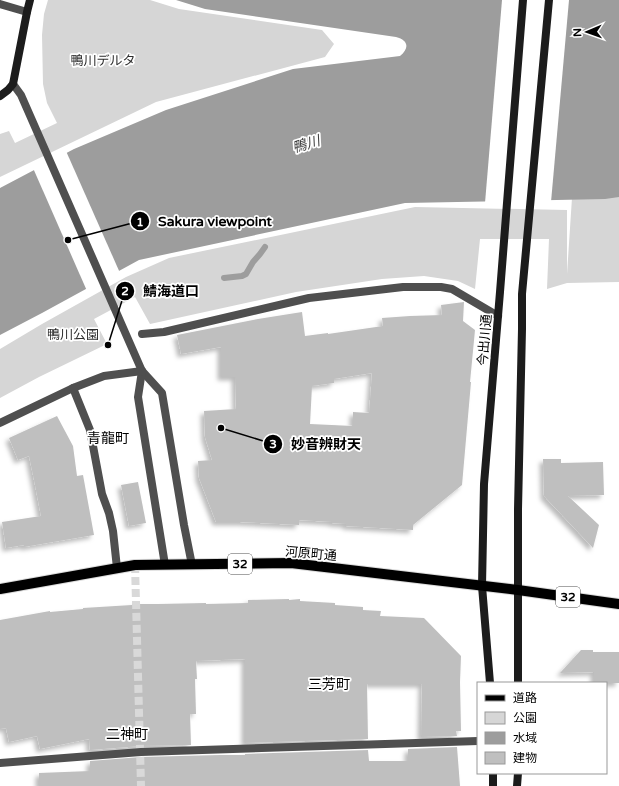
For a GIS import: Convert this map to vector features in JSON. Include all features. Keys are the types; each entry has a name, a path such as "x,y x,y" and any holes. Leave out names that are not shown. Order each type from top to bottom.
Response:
{"main road":[{"path":"0,96 13,84 30,0"},
{"name":"今出川通","path":"490,682 482,586 484,484 523,0"},
{"path":"518,682 518,509 522,294 549,0"},
{"name":"河原町通","path":"0,589 135,565 291,563 518,590 619,604"},
{"path":"493,774 493,786"},
{"path":"518,774 518,786"}],"street":[{"path":"0,4 27,12"},
{"path":"13,84 21,95 142,371 162,393 192,565"},
{"path":"142,334 164,332 309,298 403,287 441,287 452,289 498,316"},
{"path":"0,423 73,388 104,376 142,371"},
{"path":"142,371 138,397 165,565"},
{"path":"73,388 90,430 102,494 109,513 117,568"},
{"path":"0,762 141,752 477,741"}],"green space":[{"name":"鴨川デルタ","path":"48,0 150,0 179,9 322,30 334,44 325,57 156,102 0,177 0,134 9,131 15,143 57,123 47,103 43,84 42,35 44,14"},
{"name":"鴨川公園","path":"585,0 619,0 619,282 567,283 547,289 549,239 480,239 475,289 458,281 424,276 382,279 296,292 150,324 135,297 94,319 107,344 0,398 0,349 126,277 169,258 415,207 567,210 567,274"}],"water":[{"name":"鴨川","path":"176,0 619,0 619,197 605,199 405,203 139,260 0,335 0,188 74,149 166,110 293,69 400,56 406,47 403,40 396,37 205,9"}],"pier":[{"path":"502,0 569,0 551,202 485,203"},
{"path":"66,151 120,273 87,291 33,168"}],"building":[{"path":"464,302 463,321 475,330 462,485 413,525 413,530 346,526 346,524 332,522 299,520 299,525 216,522 199,478 198,461 212,460 205,437 204,411 236,409 235,377 221,377 221,347 181,354 177,335 302,312 305,336 328,334 383,326 382,318 442,315 441,305","holes":["372,373 369,413 353,412 353,426 310,424 312,386 334,383 334,379"]},
{"path":"57,416 73,446 77,476 83,475 94,535 24,547 24,545 6,548 2,522 41,516 29,456 18,460 9,438"},
{"path":"543,459 561,459 561,463 603,462 604,495 568,496 599,525 593,548 544,496"},
{"path":"138,482 146,523 129,526 121,485"},
{"path":"289,599 363,607 363,610 381,611 380,616 424,618 461,656 461,731 456,731 457,736 421,737 422,684 367,684 368,739 245,743 245,659 196,661 196,714 190,714 191,745 141,746 90,750 89,739 40,749 37,736 9,742 6,728 0,729 0,620 50,611 132,604 248,603 248,600"},
{"path":"581,650 593,650 593,652 619,652 619,683 594,682 594,672 560,673"},
{"path":"457,747 460,786 39,786 39,773 90,771 90,761 141,757 245,755 368,750 369,761 408,761 408,749"}],"waterway":[{"path":"224,278 242,276 246,274 265,247"}],"tunnel":[{"path":"135,565 141,786"}],"place":[{"name":"Sakura viewpoint","path":"68,240"},
{"name":"鯖海道口","path":"108,345"},
{"name":"妙音辨財天","path":"221,428"}],"district":[{"name":"青龍町","path":"108,438"},
{"name":"三芳町","path":"329,684"},
{"name":"二神町","path":"127,734"}]}
